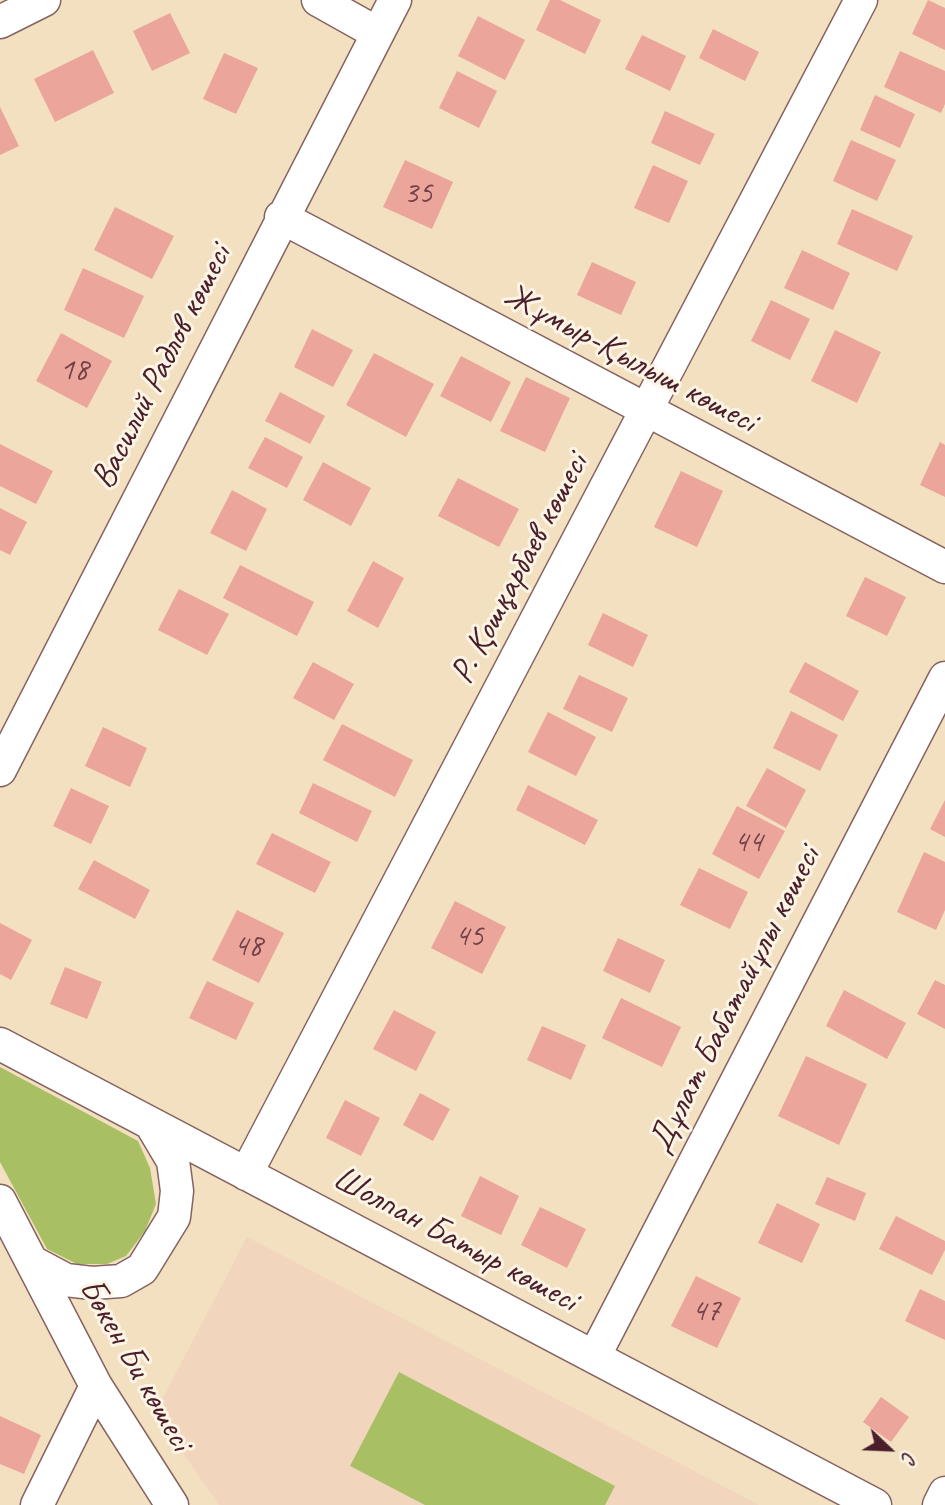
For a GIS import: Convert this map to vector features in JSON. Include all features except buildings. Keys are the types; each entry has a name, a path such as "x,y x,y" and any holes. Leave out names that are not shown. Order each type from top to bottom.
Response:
{"street":[{"path":"0,22 44,0"},
{"path":"318,0 377,33"},
{"name":"Василий Радлов көшесі","path":"0,769 281,217 395,0"},
{"name":"Р. Қошқарбаев көшесі","path":"246,1174 861,0"},
{"name":"Жұмыр-Қылыш көшесі","path":"281,217 945,567"},
{"name":"Дұлат Бабатайұлы көшесі","path":"594,1357 945,678"},
{"name":"Шолпан Батыр көшесі","path":"0,1044 875,1505"},
{"path":"32,1262 65,1280 92,1283 121,1281 142,1269 174,1217 177,1191 173,1161 151,1124"},
{"name":"Бөкен Би көшесі","path":"0,1201 96,1386 172,1505"},
{"path":"37,1505 96,1386"},
{"path":"939,1505 945,1493"}],"shaded area":[{"path":"247,1237 759,1505 219,1505 155,1413"}],"green space":[{"path":"0,1067 138,1141 150,1168 156,1204 145,1231 126,1256 107,1264 77,1264 47,1249 0,1162"},
{"path":"399,1372 615,1486 605,1505 425,1505 350,1466"}]}
